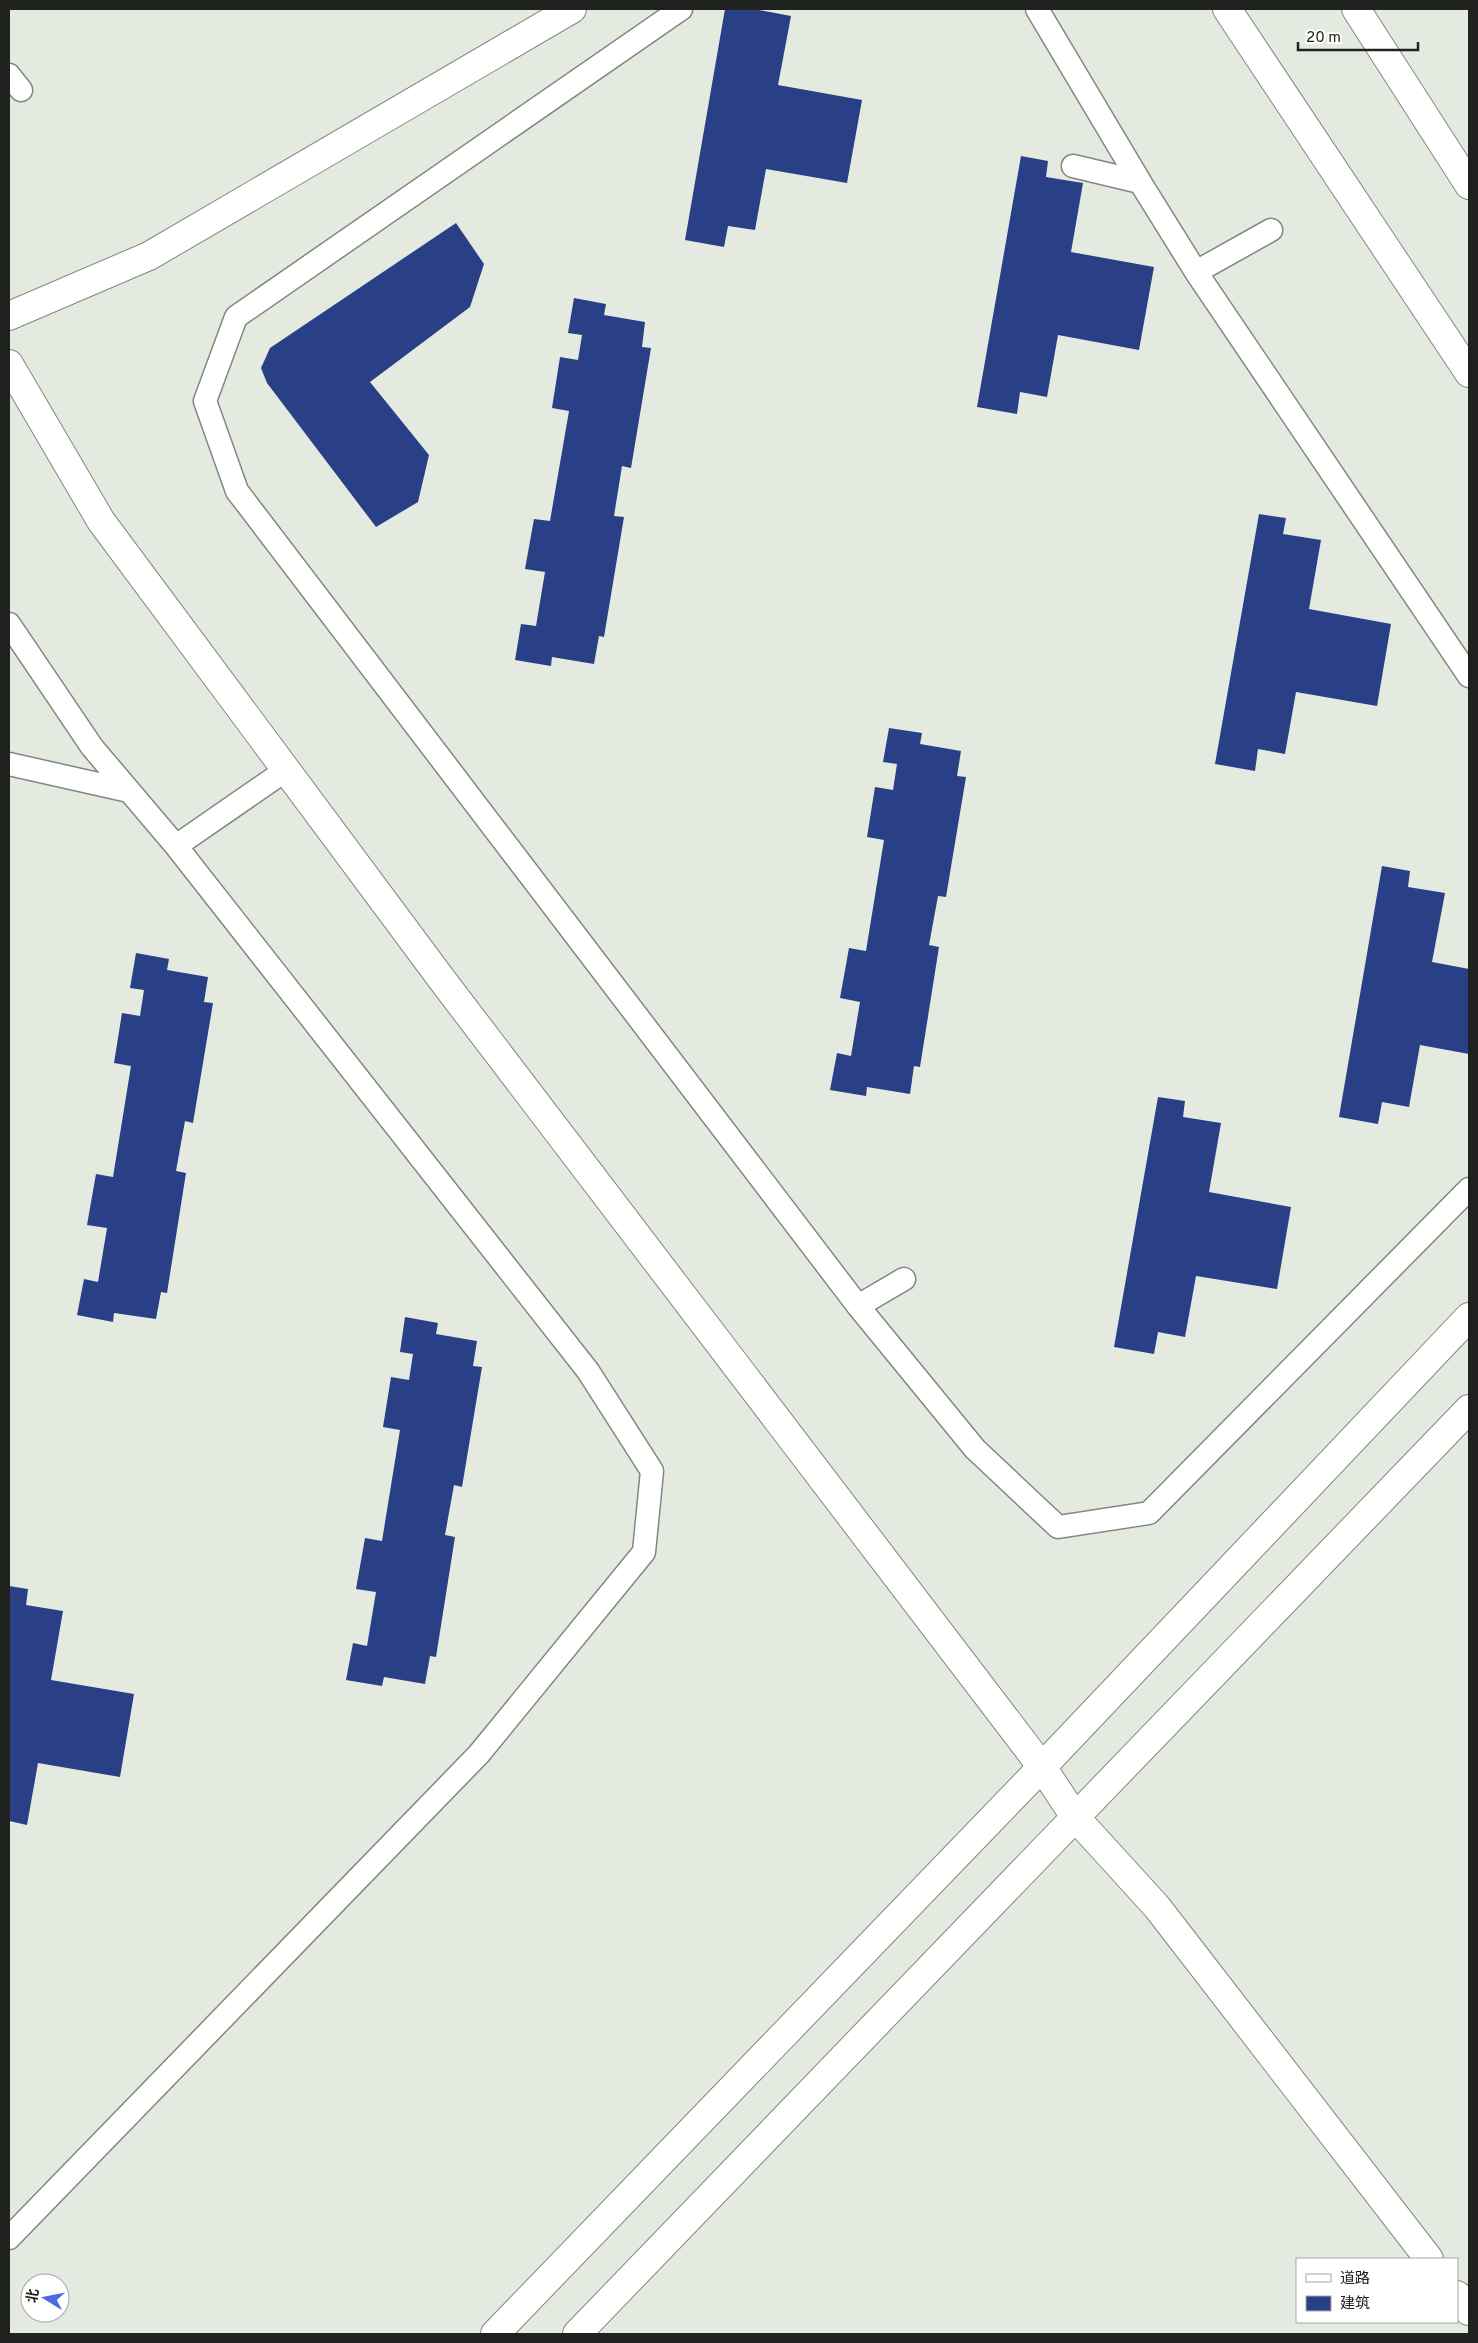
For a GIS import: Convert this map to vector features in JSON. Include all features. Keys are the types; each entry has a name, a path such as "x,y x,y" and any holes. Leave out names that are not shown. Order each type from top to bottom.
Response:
{"street":[{"path":"9,316 149,256 572,9"},
{"path":"1227,9 1469,373"},
{"path":"1356,9 1469,185"},
{"path":"9,364 101,521 449,989 1042,1767 1075,1818 1157,1907 1428,2258"},
{"path":"495,2334 1042,1767 1469,1317"},
{"path":"577,2334 1469,1409"},
{"path":"1458,2296 1469,2311"}],"lane":[{"path":"681,9 236,317 205,401 237,491 858,1306 975,1449 1058,1527 1149,1513 1469,1189"},
{"path":"1038,9 1140,182 1196,272 1469,676"},
{"path":"1072,166 1140,182"},
{"path":"1196,272 1271,230"},
{"path":"9,624 92,747 176,846 588,1371 652,1471 644,1552 479,1754 9,2238"},
{"path":"9,764 129,791"},
{"path":"176,846 286,770"},
{"path":"858,1306 904,1279"}],"building":[{"path":"725,9 754,9 791,16 778,85 862,100 847,183 766,169 755,230 728,226 724,247 685,240"},
{"path":"1021,156 1048,161 1046,177 1083,183 1071,252 1154,267 1139,350 1058,335 1047,397 1020,392 1017,414 977,407"},
{"path":"456,223 484,264 470,307 370,382 429,455 418,502 376,527 267,383 261,368 270,348"},
{"path":"574,298 606,304 604,315 645,322 642,347 651,348 631,468 622,466 614,516 624,517 604,637 599,636 594,664 552,657 551,666 515,660 521,624 536,626 545,572 525,569 534,519 550,521 569,411 552,408 560,357 578,360 582,335 568,333"},
{"path":"1259,514 1286,518 1283,534 1321,540 1309,609 1391,624 1377,706 1296,692 1285,754 1258,749 1255,771 1215,764"},
{"path":"889,728 922,733 920,744 961,751 957,776 966,777 946,897 938,896 929,945 939,947 920,1067 914,1066 910,1094 867,1087 866,1096 830,1090 837,1053 851,1056 860,1002 840,998 849,948 866,951 884,840 867,837 875,787 893,790 897,764 883,762"},
{"path":"1382,866 1410,871 1408,887 1445,893 1432,962 1469,969 1469,1054 1420,1045 1409,1107 1382,1102 1378,1124 1339,1117"},
{"path":"136,953 169,959 167,970 208,977 204,1002 213,1003 193,1123 185,1121 176,1171 186,1173 167,1293 161,1292 156,1319 114,1313 113,1322 77,1315 84,1279 98,1282 107,1228 87,1225 96,1174 113,1177 131,1066 114,1063 122,1013 140,1016 144,990 130,988"},
{"path":"1158,1097 1185,1101 1183,1117 1221,1123 1209,1192 1291,1207 1277,1289 1196,1276 1185,1337 1158,1332 1154,1354 1114,1347"},
{"path":"405,1317 438,1323 436,1334 477,1341 473,1366 482,1367 462,1487 454,1485 445,1535 455,1537 436,1657 430,1656 425,1684 384,1677 382,1686 346,1680 353,1643 367,1646 376,1592 356,1589 365,1538 382,1541 400,1430 383,1427 391,1377 409,1380 413,1354 400,1352"},
{"path":"9,1586 28,1589 26,1605 63,1611 51,1680 134,1694 120,1777 38,1763 27,1825 9,1821"}]}
